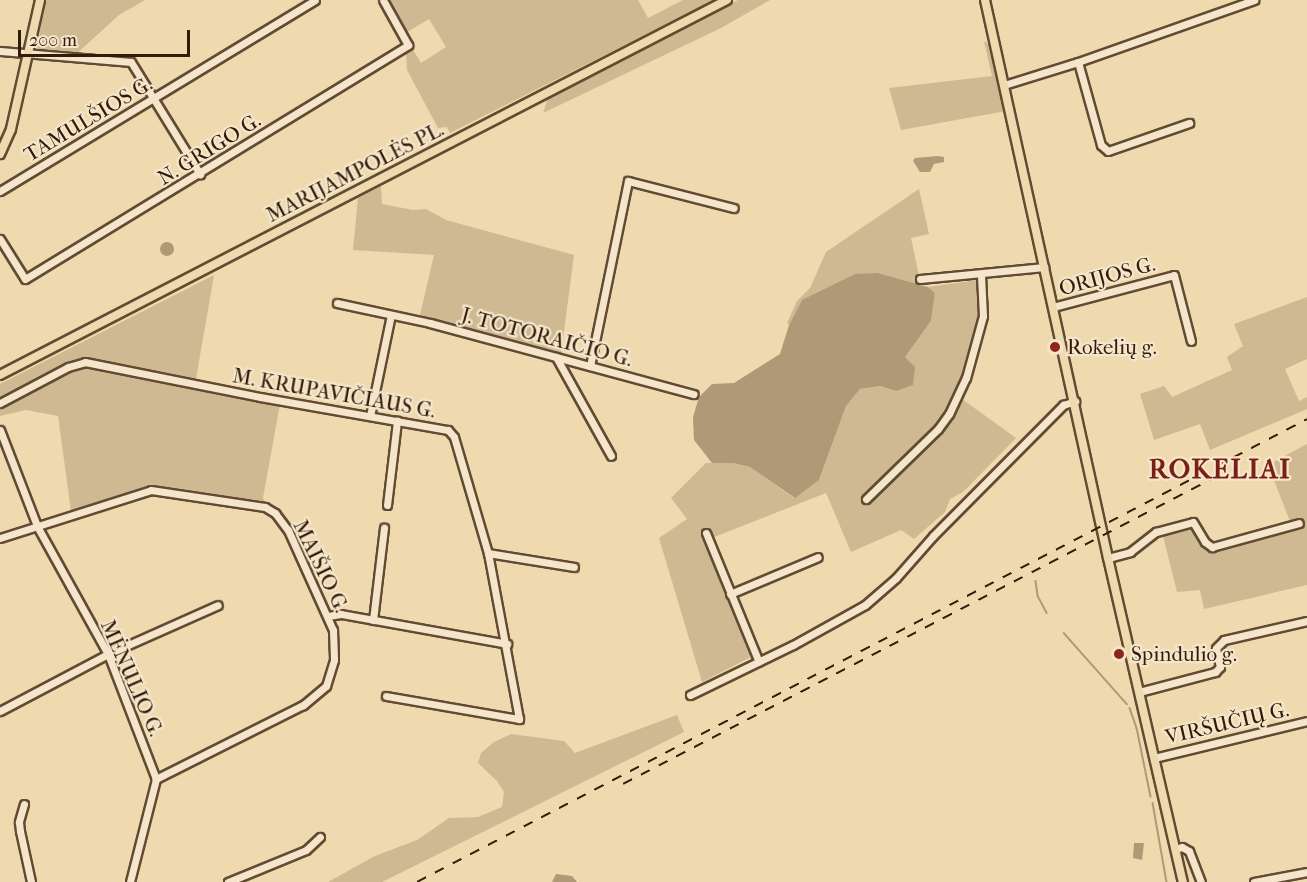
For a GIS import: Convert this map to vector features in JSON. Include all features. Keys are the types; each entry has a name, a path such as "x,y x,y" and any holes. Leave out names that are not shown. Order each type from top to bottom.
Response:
{"main road":[{"path":"0,154 11,129 40,0"},
{"name":"MARIJAMPOLĖS PL.","path":"5,373 727,0"},
{"path":"985,0 1108,558 1183,882"}],"street":[{"name":"TAMULŠIOS G.","path":"0,191 315,0"},
{"name":"N. GRIGO G.","path":"0,239 25,279 408,45 382,0"},
{"path":"1004,85 1078,62 1254,0"},
{"path":"0,51 131,62 200,174"},
{"path":"1078,62 1101,145 1108,151 1189,123"},
{"path":"590,366 628,181 734,208"},
{"path":"920,279 981,275 1044,267"},
{"path":"866,500 938,429 950,414 966,378 982,316 981,275"},
{"name":"ORIJOS G.","path":"1053,307 1174,275 1191,341"},
{"name":"J. TOTORAIČIO G.","path":"338,303 694,394"},
{"path":"370,417 391,315"},
{"path":"556,357 611,456"},
{"name":"M. KRUPAVIČIAUS G.","path":"0,403 68,367 85,362 448,430 454,437 488,553 507,644 519,719 386,696"},
{"path":"690,695 759,662 865,605 896,578 933,536 1063,405 1075,401"},
{"path":"387,505 397,421"},
{"name":"MĖNULIO G.","path":"0,430 37,526 108,654 156,779"},
{"name":"MAIŠIO G.","path":"0,538 151,490 265,507 275,513 288,530 328,616 335,643 334,660 326,686 315,697 156,779"},
{"path":"1108,558 1130,552 1156,532 1193,522 1205,542 1212,547 1299,523"},
{"path":"373,620 384,528"},
{"path":"706,533 759,662"},
{"path":"488,553 574,567"},
{"path":"730,594 818,557"},
{"path":"0,711 108,654 218,605"},
{"path":"328,616 341,614 507,644"},
{"path":"1139,692 1215,672 1220,667 1216,648 1224,640 1307,621"},
{"name":"VIRŠUČIŲ G.","path":"1154,758 1307,722"},
{"path":"130,882 156,779"},
{"path":"24,804 19,822 31,882"},
{"path":"228,882 306,850 320,837"},
{"path":"1176,849 1182,847 1189,851 1201,882"},
{"path":"1254,882 1307,872"}],"shaded area":[{"path":"45,0 145,0 119,15 74,56 39,52 37,49"},
{"path":"385,0 638,0 648,18 683,0 714,0 450,133 447,127 438,128 407,70 406,53 412,48 421,63 446,47 429,19 404,34"},
{"path":"738,0 770,0 721,28 543,113 548,98"},
{"path":"984,41 990,45 1006,111 901,130 889,88 992,76"},
{"path":"944,157 944,162 934,164 930,172 920,172 913,161 915,158"},
{"path":"381,186 382,204 413,210 426,209 446,220 574,255 561,354 420,315 434,255 353,250 358,198"},
{"path":"919,189 929,234 911,238 921,285 878,273 802,300 789,325 787,323 797,301 810,288 826,252"},
{"path":"164,242 170,242 174,249 170,256 164,256 160,252 160,246"},
{"path":"878,273 928,287 935,293 931,321 905,357 915,367 913,385 896,391 880,386 860,389 846,406 819,480 795,498 750,467 733,463 712,463 694,440 693,417 699,397 712,384 734,383 780,354 789,325 802,300 855,274"},
{"path":"214,275 196,379 91,358 78,359 0,399 0,384"},
{"path":"985,279 986,317 972,374 962,399 1016,438 963,492 950,499 945,512 914,539 901,530 851,552 826,493 704,541 753,656 702,682 659,538 687,519 671,498 706,463 733,463 750,467 794,498 819,480 846,406 860,389 880,386 896,391 905,357 931,321 935,293 928,287"},
{"path":"1307,297 1307,359 1285,369 1299,401 1307,397 1307,409 1210,450 1200,424 1154,440 1140,394 1164,386 1172,397 1232,370 1227,357 1243,346 1234,324"},
{"path":"93,366 194,389 280,404 263,498 266,504 156,487 141,489 71,511 58,416 26,410 0,416 0,407 69,370"},
{"path":"1307,444 1307,585 1204,609 1200,590 1177,592 1162,532 1192,524 1208,551 1293,529 1268,465"},
{"path":"677,715 684,732 382,882 328,882 375,856 417,840 449,818 478,817 502,807 504,792 497,781 478,763 481,753 494,742 511,734 564,741 575,753"},
{"path":"1134,843 1144,843 1142,860 1133,858"},
{"path":"556,874 572,876 577,882 552,882"}],"waterway":[{"path":"1036,581 1038,596 1047,613"},
{"path":"1064,633 1127,704"},
{"path":"1130,708 1137,728 1151,797"},
{"path":"1153,803 1167,882"}],"railway":[{"path":"417,882 1307,419"},
{"path":"623,784 1227,471"}],"place":[{"name":"Rokelių g.","path":"1055,347"},
{"name":"Spindulio g.","path":"1119,654"}],"district":[{"name":"ROKELIAI","path":"1220,470"}]}
